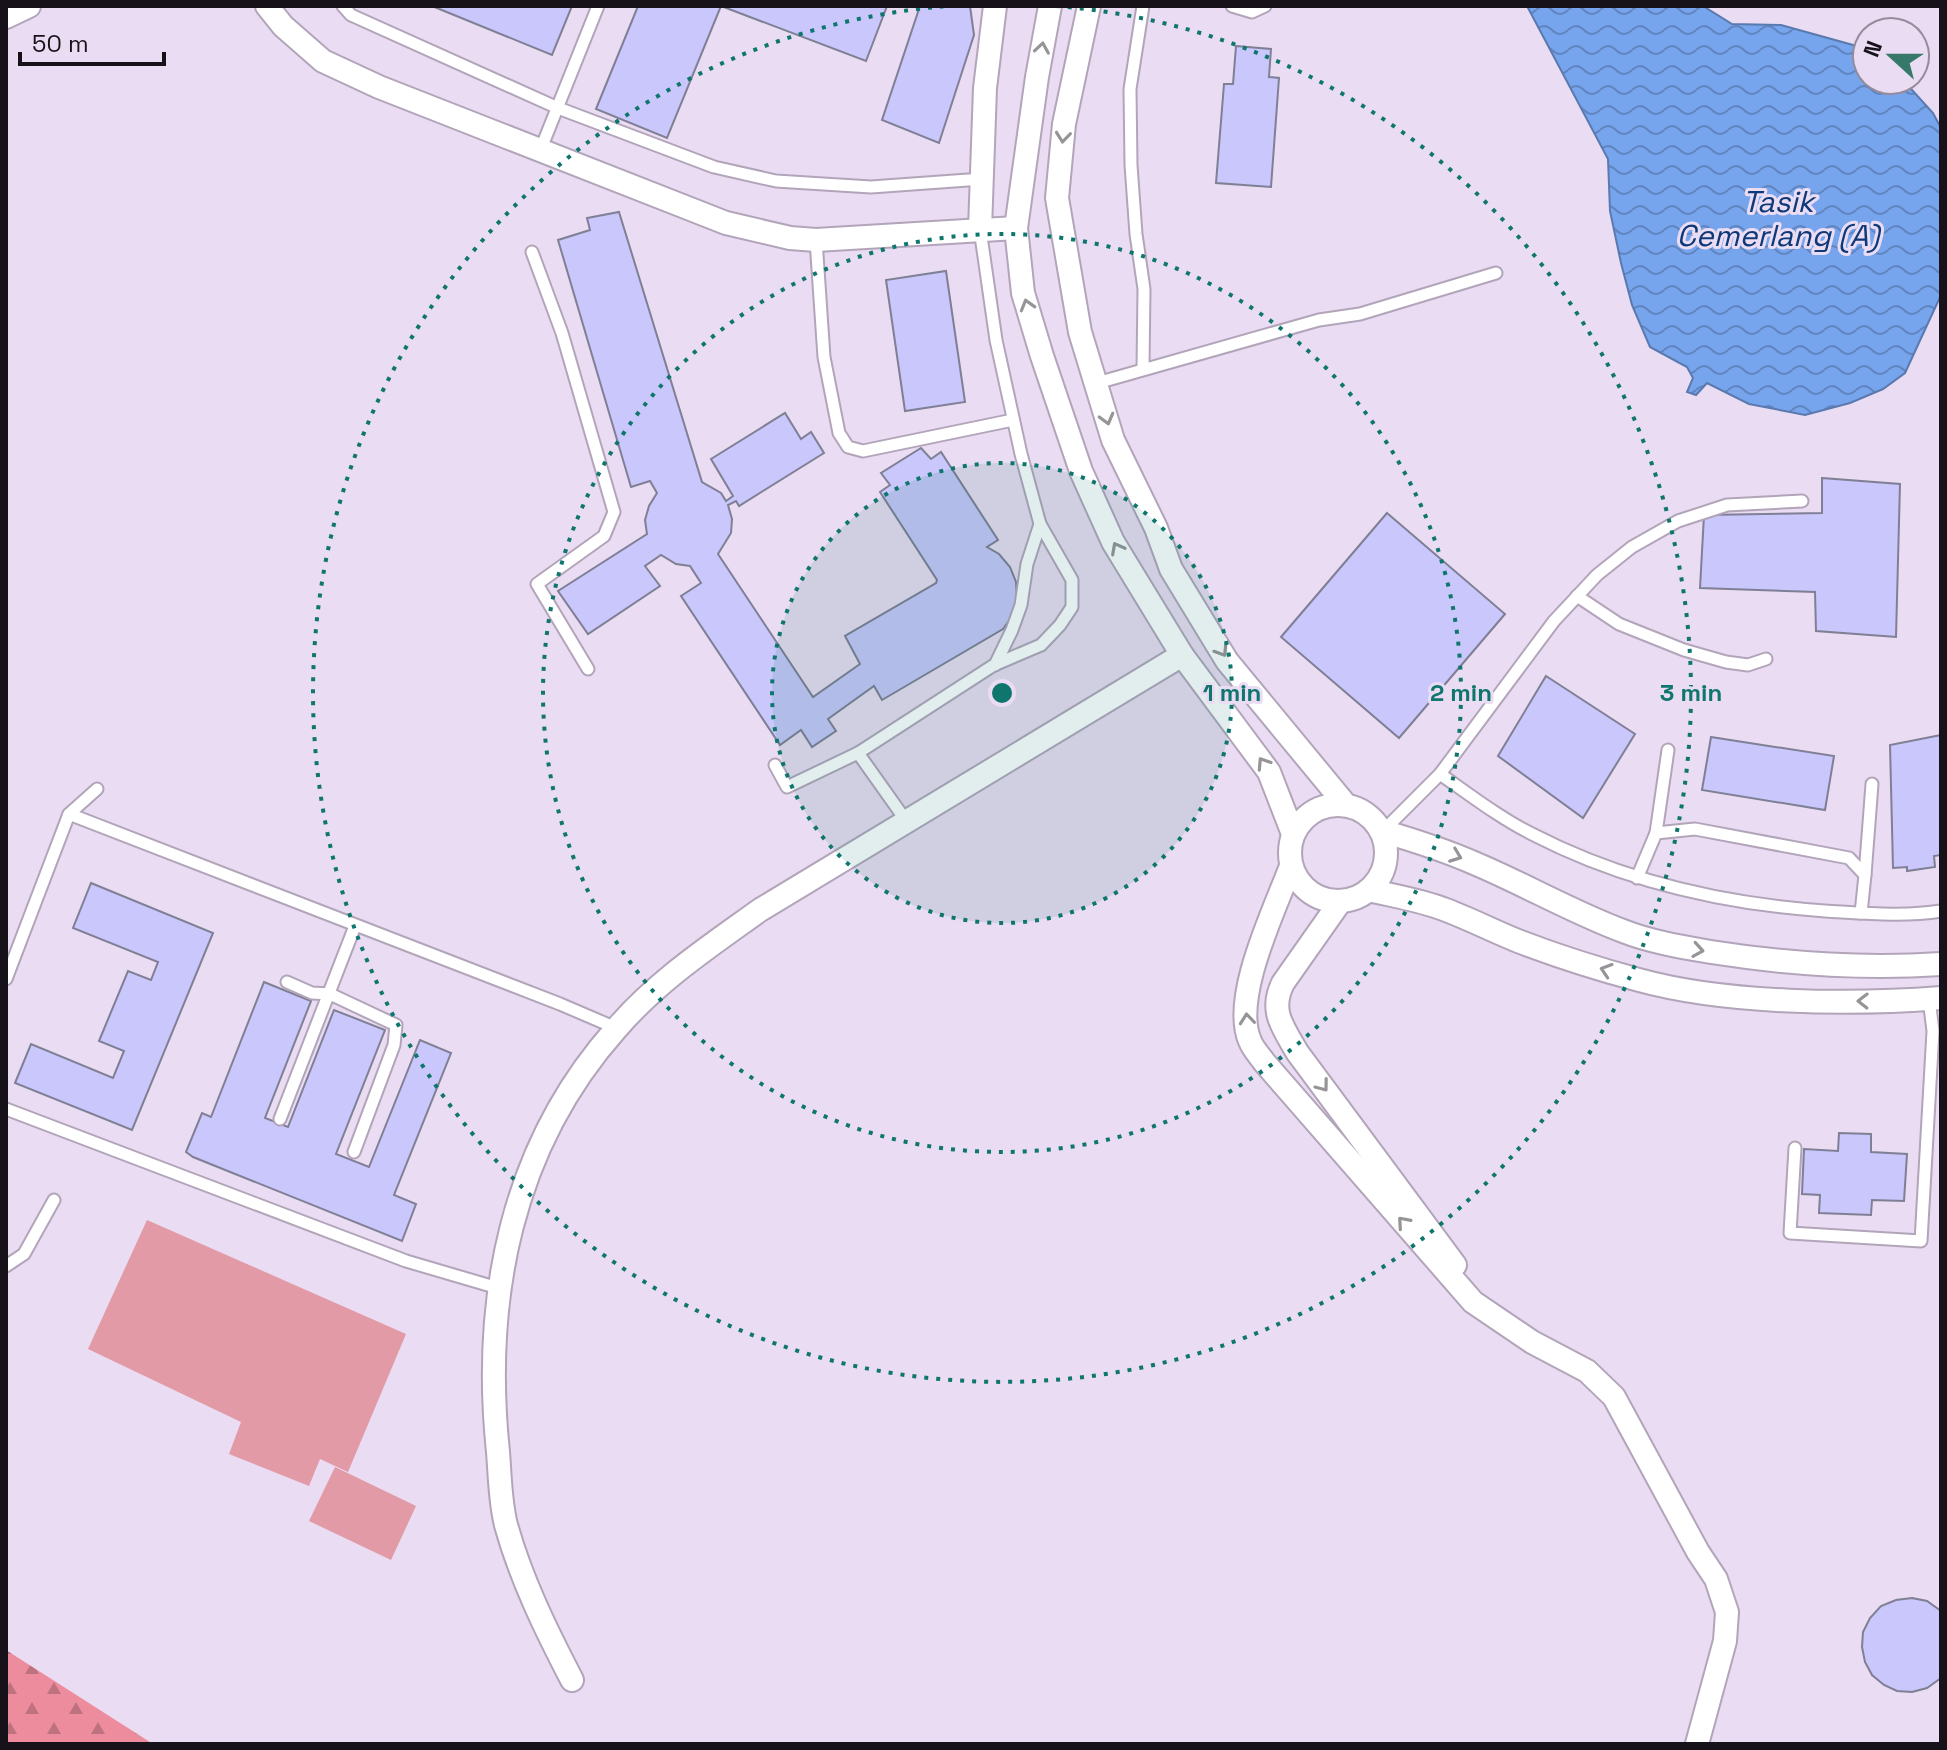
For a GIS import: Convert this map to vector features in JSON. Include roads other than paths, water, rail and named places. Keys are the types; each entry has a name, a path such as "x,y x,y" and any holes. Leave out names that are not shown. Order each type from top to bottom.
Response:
{"street":[{"path":"6,17 29,6"},
{"path":"267,6 283,26 323,61 540,152 726,223 790,238 816,240 1016,228"},
{"path":"980,229 985,88 995,6"},
{"path":"1050,6 1016,228 1023,293 1081,471 1113,542 1182,655 1269,772 1293,834"},
{"path":"1089,6 1064,124 1057,198 1080,332 1113,440 1156,528 1171,569 1227,661 1345,804"},
{"path":"572,1680 540,1618 505,1522 492,1396 498,1288 504,1252 520,1195 543,1139 576,1078 616,1028 652,993 696,956 760,910 1182,655"},
{"path":"1345,804 1373,818 1382,831 1387,847 1386,863 1380,878 1369,890 1340,902 1324,900 1298,881 1291,866 1289,850 1293,834 1301,821 1314,810 1345,804"},
{"path":"1382,831 1476,864 1625,932 1683,947 1758,959 1811,963 1892,967 1941,964"},
{"path":"1291,866 1255,963 1244,1009 1250,1040 1264,1062 1473,1302 1532,1342 1587,1371 1614,1397 1698,1552 1716,1579 1727,1612 1725,1641 1697,1744"},
{"path":"1369,890 1443,908 1517,940 1604,970 1689,991 1774,998 1889,1001 1935,998"},
{"path":"1340,902 1283,983 1277,995 1278,1019 1297,1052 1452,1257 1473,1302"}],"lane":[{"path":"343,6 351,15 558,108 714,167 776,181 871,187 982,179"},
{"path":"540,152 598,6"},
{"path":"1143,6 1130,89 1132,179 1144,289 1143,368"},
{"path":"1232,6 1252,12 1265,6"},
{"path":"775,765 787,787 858,753 994,665 1041,645 1072,607 1072,580 1040,524 1013,420 986,285 980,229"},
{"path":"816,240 824,357 839,433 848,447 863,451 1013,420"},
{"path":"532,252 562,333 614,512 604,536 537,584 588,669"},
{"path":"1097,383 1319,320 1360,314 1496,273"},
{"path":"1382,831 1440,774 1545,633 1577,596 1632,547 1678,521 1727,505 1802,501"},
{"path":"994,665 1021,605 1027,564 1040,524"},
{"path":"1577,596 1619,624 1684,650 1748,665 1766,659"},
{"path":"1637,878 1656,833 1668,750"},
{"path":"858,753 907,822"},
{"path":"1440,774 1530,834 1637,878 1730,901 1788,908 1861,913 1941,911"},
{"path":"1861,913 1872,784"},
{"path":"6,979 69,814 97,789"},
{"path":"69,814 616,1028"},
{"path":"1656,833 1695,829 1849,858 1865,875"},
{"path":"280,1119 355,926"},
{"path":"287,982 312,993 330,994 396,1025 394,1045 354,1152"},
{"path":"1795,1148 1790,1233 1921,1241 1935,998"},
{"path":"6,1109 406,1261 498,1288"},
{"path":"6,1266 24,1254 54,1200"}],"water":[{"name":"Tasik Cemerlang (A)","path":"1527,6 1703,6 1732,24 1781,25 1851,44 1851,96 1918,96 1933,113 1941,128 1941,295 1905,373 1883,389 1850,403 1805,415 1749,404 1707,383 1696,395 1687,392 1693,378 1687,367 1650,347 1632,305 1610,211 1608,159"}]}
